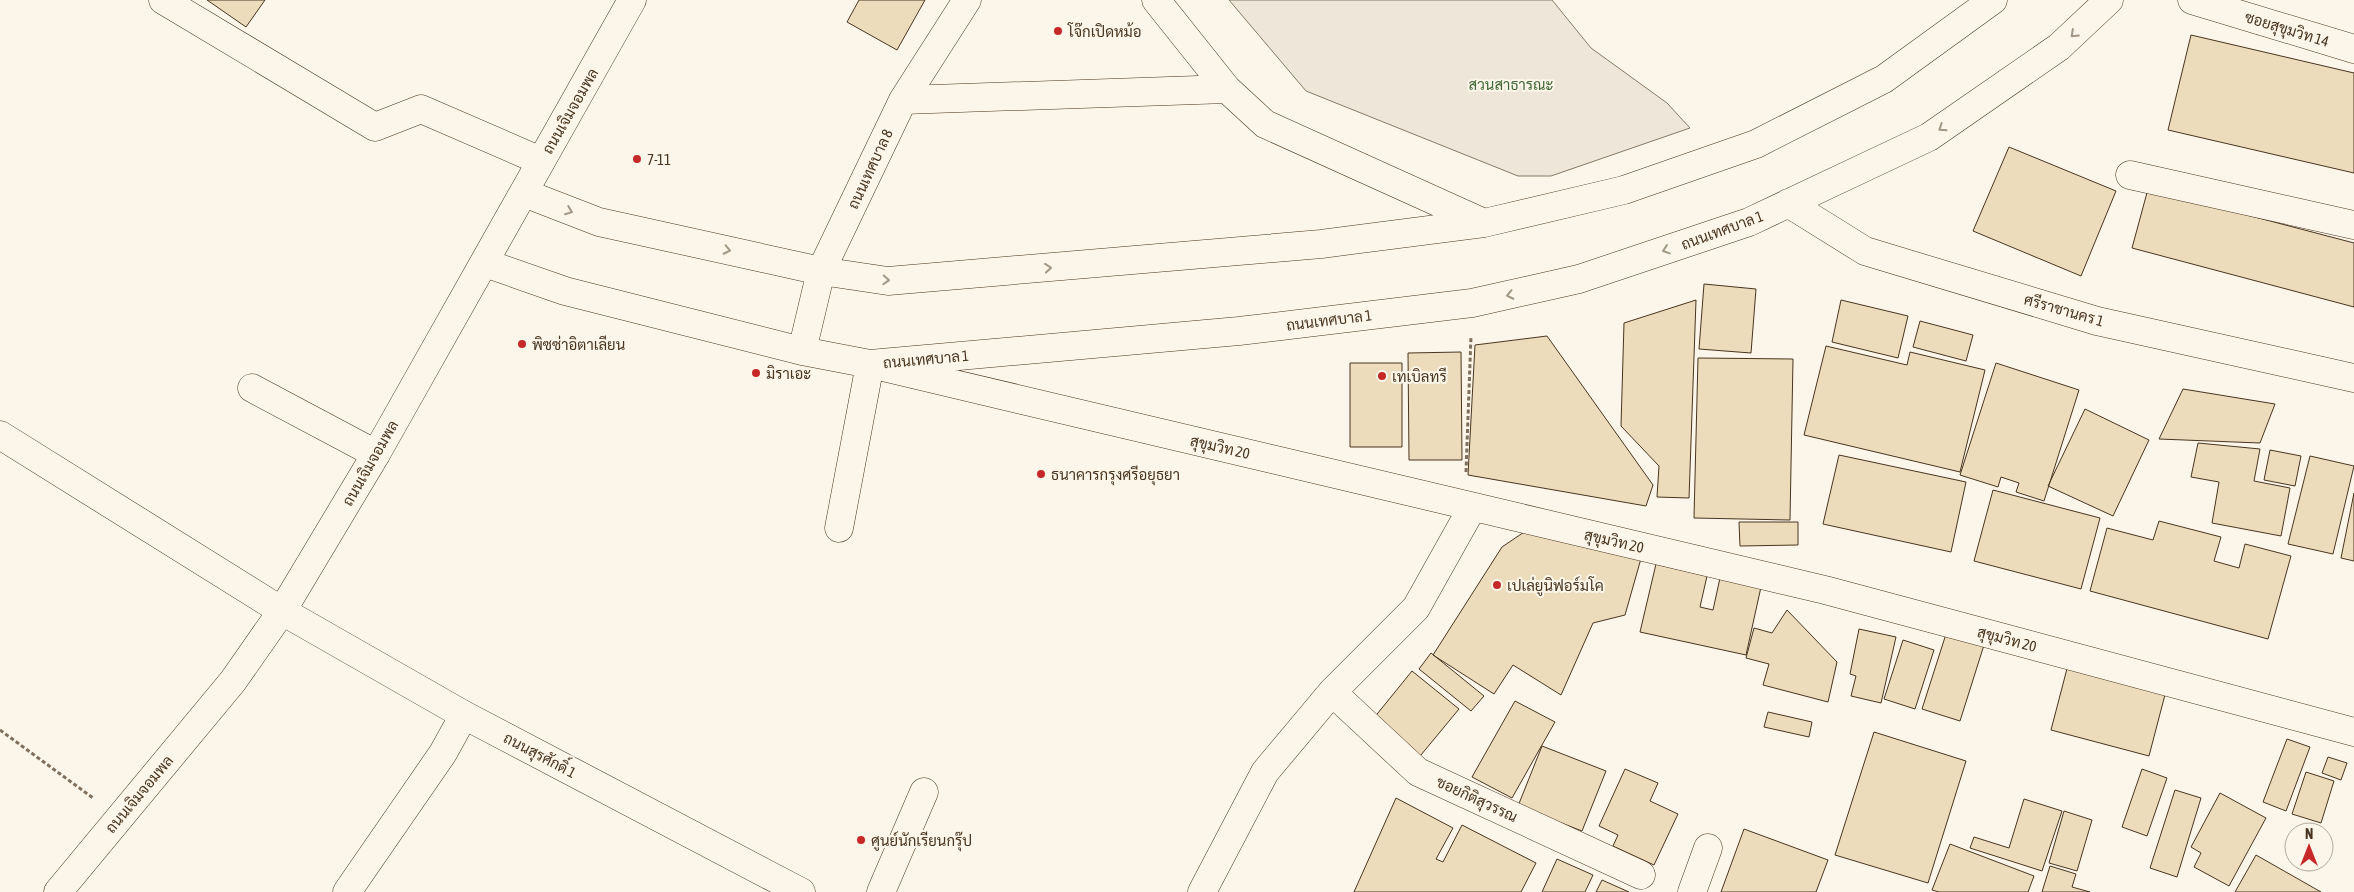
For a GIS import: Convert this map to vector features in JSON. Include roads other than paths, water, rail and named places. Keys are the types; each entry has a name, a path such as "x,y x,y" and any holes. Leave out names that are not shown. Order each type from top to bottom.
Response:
{"street":[{"path":"163,0 375,127 421,109 541,161"},
{"name":"ถนนเจิมจอมพล","path":"58,892 233,681 282,611 376,454 485,264 632,0"},
{"name":"ถนนเทศบาล 8","path":"802,351 821,271 903,100 967,0"},
{"path":"1156,0 1227,89 1265,124 1484,223"},
{"path":"524,193 599,222 821,271 888,281 1321,244 1484,223 1624,190 1756,144 1884,79 1994,0"},
{"name":"ถนนเทศบาล 1","path":"485,264 565,291 802,351 870,364 1238,331 1472,303 1580,279 1748,222 1929,136 2059,47 2109,0"},
{"name":"ซอยสุขุมวิท 14","path":"2192,0 2354,49"},
{"path":"903,100 1227,89"},
{"path":"2130,175 2354,225"},
{"name":"ศรีราชานคร 1","path":"1788,203 1865,251 2097,320 2354,378"},
{"path":"839,528 870,364"},
{"name":"สุขุมวิท 20","path":"870,364 1825,590 2354,732"},
{"path":"252,388 376,454"},
{"name":"ถนนสุรศักดิ์ 1","path":"0,434 282,611 464,715 801,892"},
{"path":"1202,892 1265,772 1332,692 1416,608 1469,507"},
{"name":"ชอยกิติสุวรรณ","path":"1332,692 1418,772 1641,875"},
{"path":"347,892 443,753 464,715"},
{"path":"881,892 924,792"},
{"path":"1692,892 1708,848"}],"place":[{"name":"โจ๊กเปิดหม้อ","path":"1058,31"},
{"name":"7-11","path":"637,159"},
{"name":"พิซซ่าอิตาเลียน","path":"522,344"},
{"name":"มิราเอะ","path":"756,373"},
{"name":"เทเบิลทรี","path":"1382,376"},
{"name":"ธนาคารกรุงศรีอยุธยา","path":"1041,474"},
{"name":"เปเล่ยูนิฟอร์มโค","path":"1497,585"},
{"name":"ศูนย์นักเรียนกรุ๊ป","path":"861,840"}],"park label":[{"name":"สวนสาธารณะ","path":"1511,84"}]}
